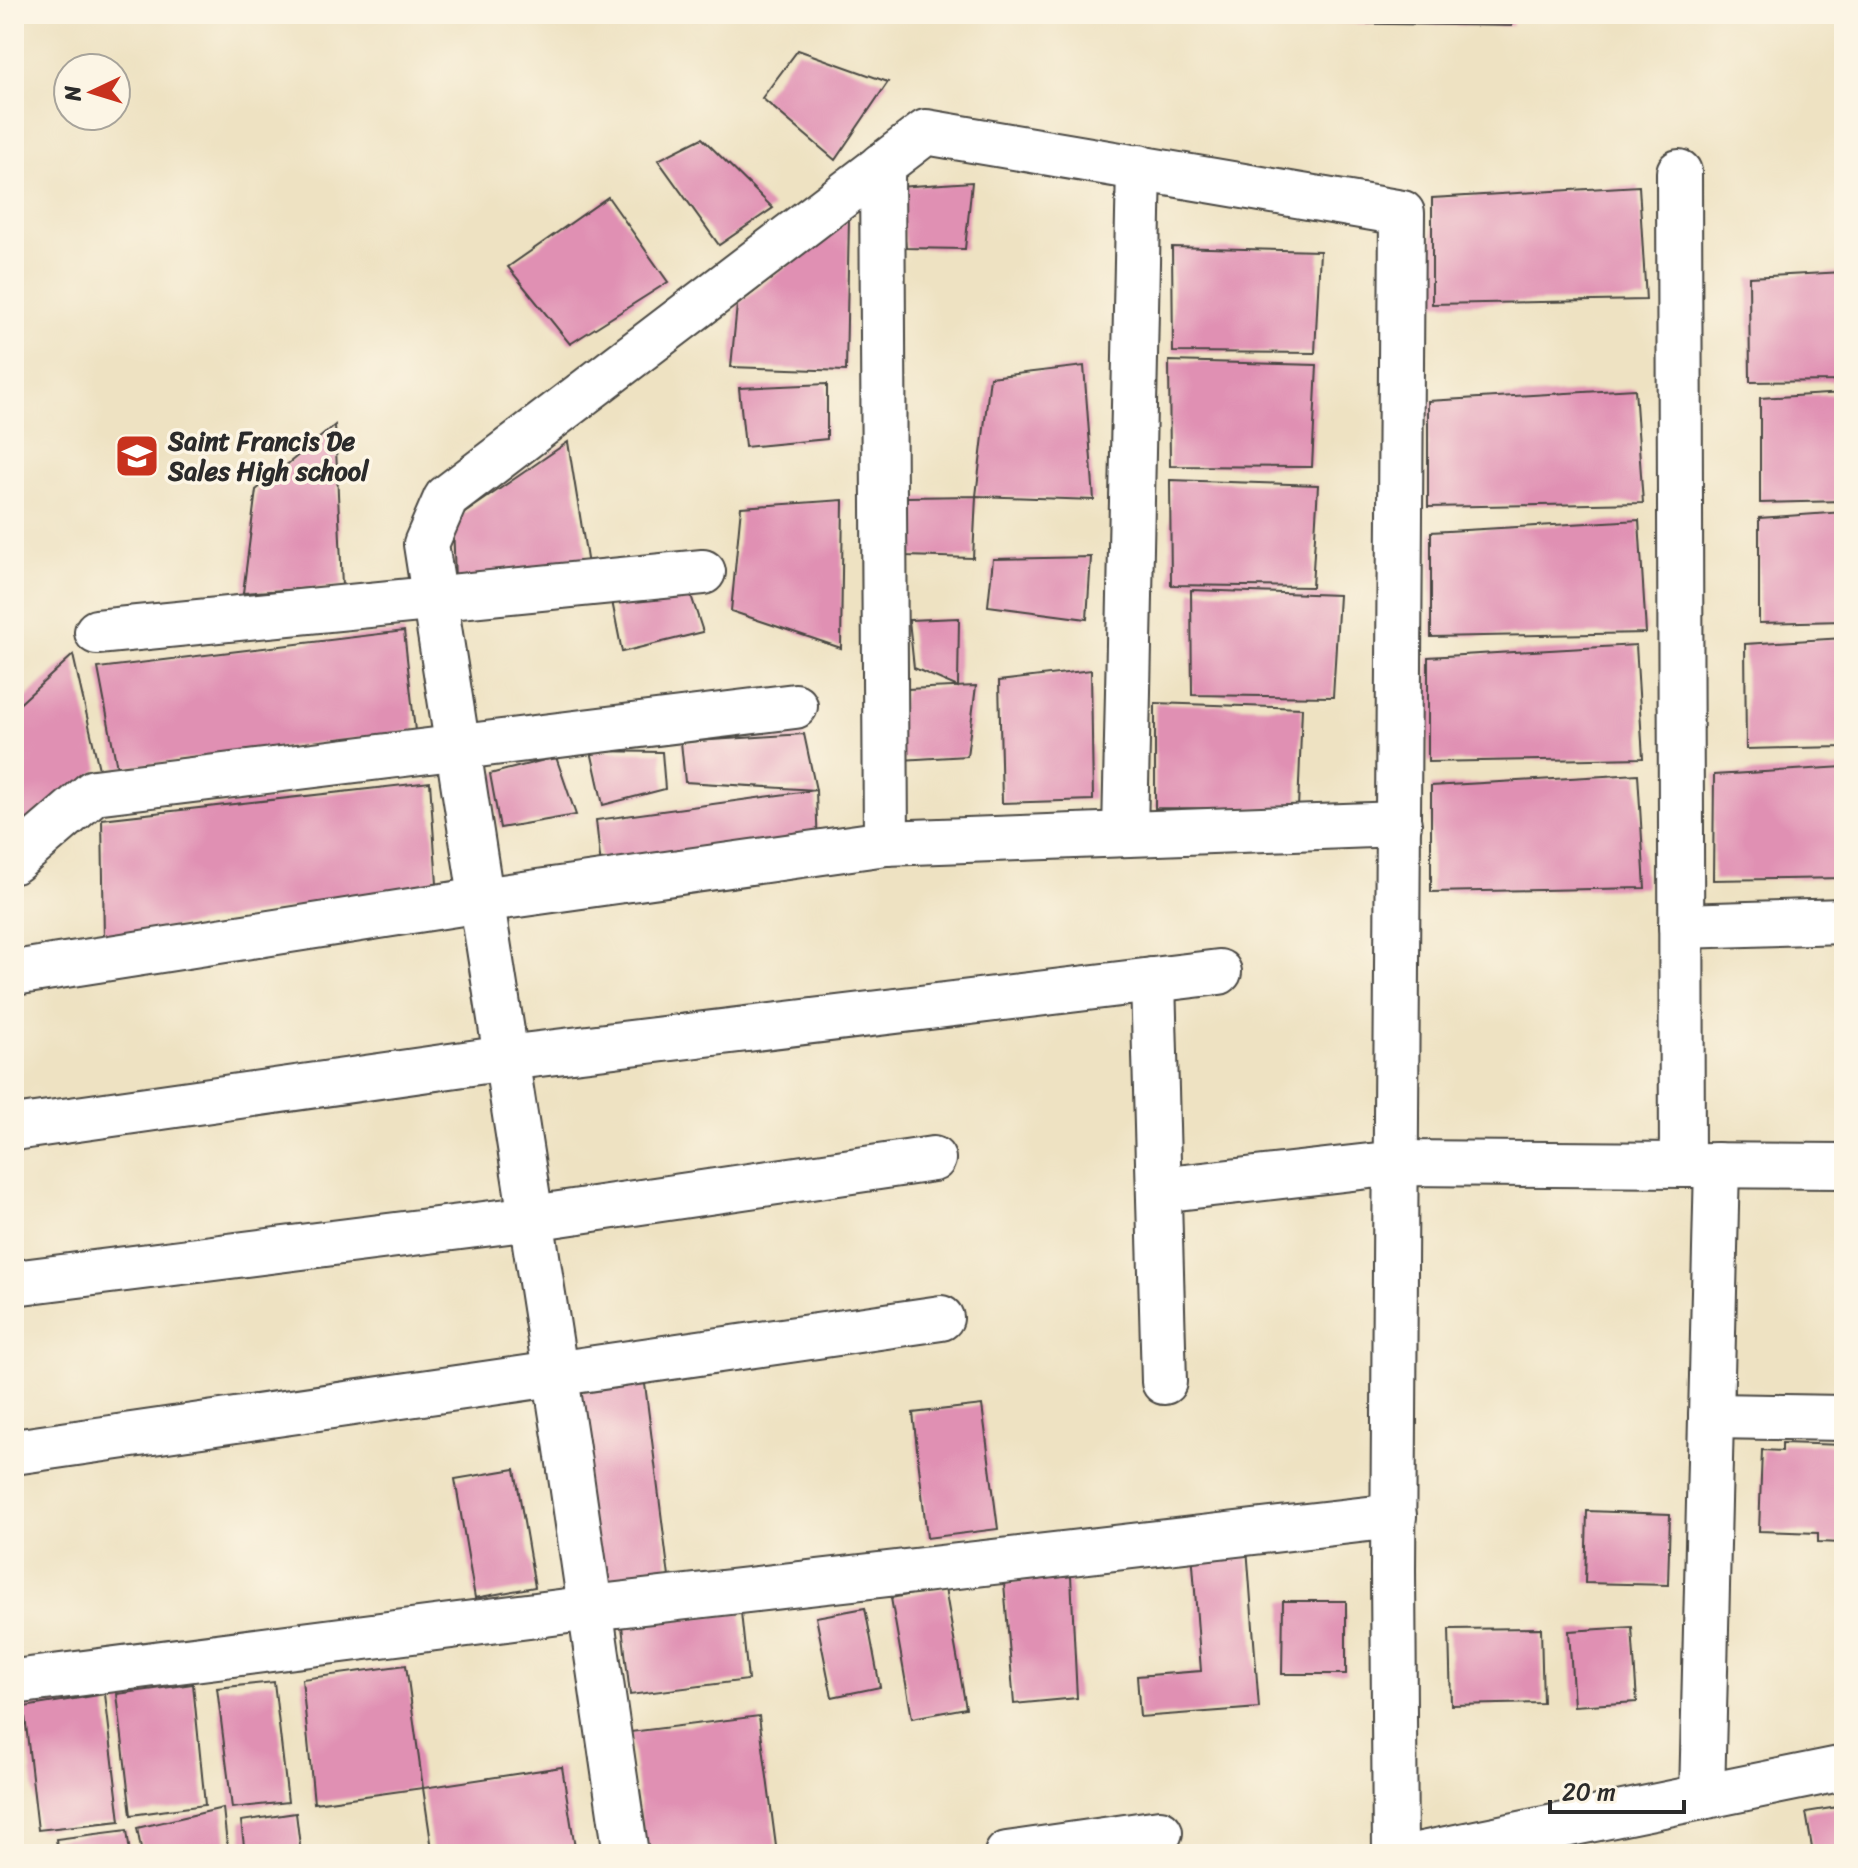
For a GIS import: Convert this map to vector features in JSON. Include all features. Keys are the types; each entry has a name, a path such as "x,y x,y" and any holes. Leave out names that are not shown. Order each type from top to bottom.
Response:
{"street":[{"path":"626,1854 556,1375 426,544 446,498 926,132 1402,213 1394,1516 1395,1854"},
{"path":"882,165 886,843"},
{"path":"1125,834 1139,167"},
{"path":"1679,172 1681,926 1699,1165 1711,1416 1702,1797"},
{"path":"97,632 703,572"},
{"path":"14,861 94,792 795,706"},
{"path":"14,973 481,900 886,843 1399,824"},
{"path":"1681,926 1844,921"},
{"path":"14,1128 506,1058 1219,972"},
{"path":"1153,980 1164,1382"},
{"path":"14,1283 532,1218 933,1159"},
{"path":"1159,1190 1396,1163 1844,1166"},
{"path":"14,1452 941,1318"},
{"path":"1711,1416 1844,1418"},
{"path":"14,1682 591,1608 1394,1516"},
{"path":"1422,1854 1844,1768"},
{"path":"1007,1854 1160,1832"}],"building":[{"path":"1267,14 1512,14 1512,26 1267,22"},
{"path":"798,50 888,82 835,160 762,98"},
{"path":"702,138 773,208 719,245 658,160"},
{"path":"972,182 965,249 906,248 898,187"},
{"path":"1639,186 1646,300 1432,304 1432,198"},
{"path":"608,197 668,282 570,344 508,267"},
{"path":"849,218 846,371 731,367 737,305"},
{"path":"1172,247 1320,251 1315,353 1173,352"},
{"path":"1844,272 1844,381 1750,382 1749,277"},
{"path":"1169,361 1317,365 1312,467 1170,466"},
{"path":"1084,366 1094,500 976,496 990,377"},
{"path":"827,384 827,439 745,447 739,388"},
{"path":"1635,389 1643,503 1428,507 1428,401"},
{"path":"1844,393 1844,501 1760,503 1760,398"},
{"path":"335,425 342,586 243,593 256,490"},
{"path":"568,442 588,565 455,580 453,521"},
{"path":"1170,480 1318,485 1312,587 1171,585"},
{"path":"976,496 973,558 906,556 906,497"},
{"path":"843,500 841,648 731,611 741,507"},
{"path":"1844,512 1844,621 1759,623 1759,518"},
{"path":"1639,520 1646,633 1431,637 1431,532"},
{"path":"1091,557 1087,619 988,606 993,559"},
{"path":"1191,590 1339,595 1333,697 1192,695"},
{"path":"690,592 703,632 622,652 612,601"},
{"path":"959,618 958,687 914,668 909,620"},
{"path":"404,631 415,731 117,768 98,668"},
{"path":"1844,638 1844,747 1746,749 1745,644"},
{"path":"1636,645 1643,758 1428,762 1428,657"},
{"path":"73,655 99,769 14,837 14,709"},
{"path":"1091,670 1093,800 1002,803 999,681"},
{"path":"976,686 967,756 885,761 906,689"},
{"path":"1155,703 1302,708 1298,809 1155,808"},
{"path":"804,734 816,790 685,782 681,742"},
{"path":"591,751 662,752 665,789 603,805"},
{"path":"556,757 576,815 500,828 490,774"},
{"path":"1844,767 1844,878 1713,880 1714,775"},
{"path":"1638,774 1645,888 1431,892 1431,786"},
{"path":"430,782 437,884 104,939 102,819"},
{"path":"816,790 818,852 601,867 596,820"},
{"path":"645,1384 669,1577 596,1585 575,1392"},
{"path":"982,1405 998,1529 927,1538 913,1413"},
{"path":"1782,1443 1844,1445 1841,1543 1818,1542 1818,1533 1759,1531 1762,1450 1782,1451"},
{"path":"515,1469 535,1587 475,1598 455,1479"},
{"path":"1587,1511 1670,1514 1668,1585 1585,1583"},
{"path":"1247,1547 1259,1708 1140,1717 1137,1676 1201,1671 1192,1551"},
{"path":"1071,1576 1077,1698 1014,1704 1004,1583"},
{"path":"945,1588 966,1708 912,1718 891,1598"},
{"path":"1283,1601 1346,1601 1346,1674 1282,1674"},
{"path":"865,1608 880,1687 832,1697 816,1617"},
{"path":"741,1612 748,1680 630,1695 622,1626"},
{"path":"1632,1627 1637,1702 1574,1706 1569,1631"},
{"path":"1541,1628 1543,1703 1451,1705 1449,1629"},
{"path":"406,1665 423,1788 314,1803 302,1679"},
{"path":"274,1682 288,1802 232,1808 217,1688"},
{"path":"193,1684 205,1805 131,1815 117,1694"},
{"path":"105,1694 120,1821 38,1830 24,1707"},
{"path":"759,1716 777,1854 646,1854 630,1732"},
{"path":"562,1767 576,1854 412,1854 432,1849 423,1788"},
{"path":"1844,1806 1844,1854 1813,1854 1806,1812"},
{"path":"223,1808 228,1854 142,1854 137,1828"},
{"path":"296,1813 301,1854 245,1854 241,1821"},
{"path":"127,1830 130,1854 58,1854 56,1839"}],"place":[{"name":"Saint Francis De Sales High school","path":"137,456"}]}
